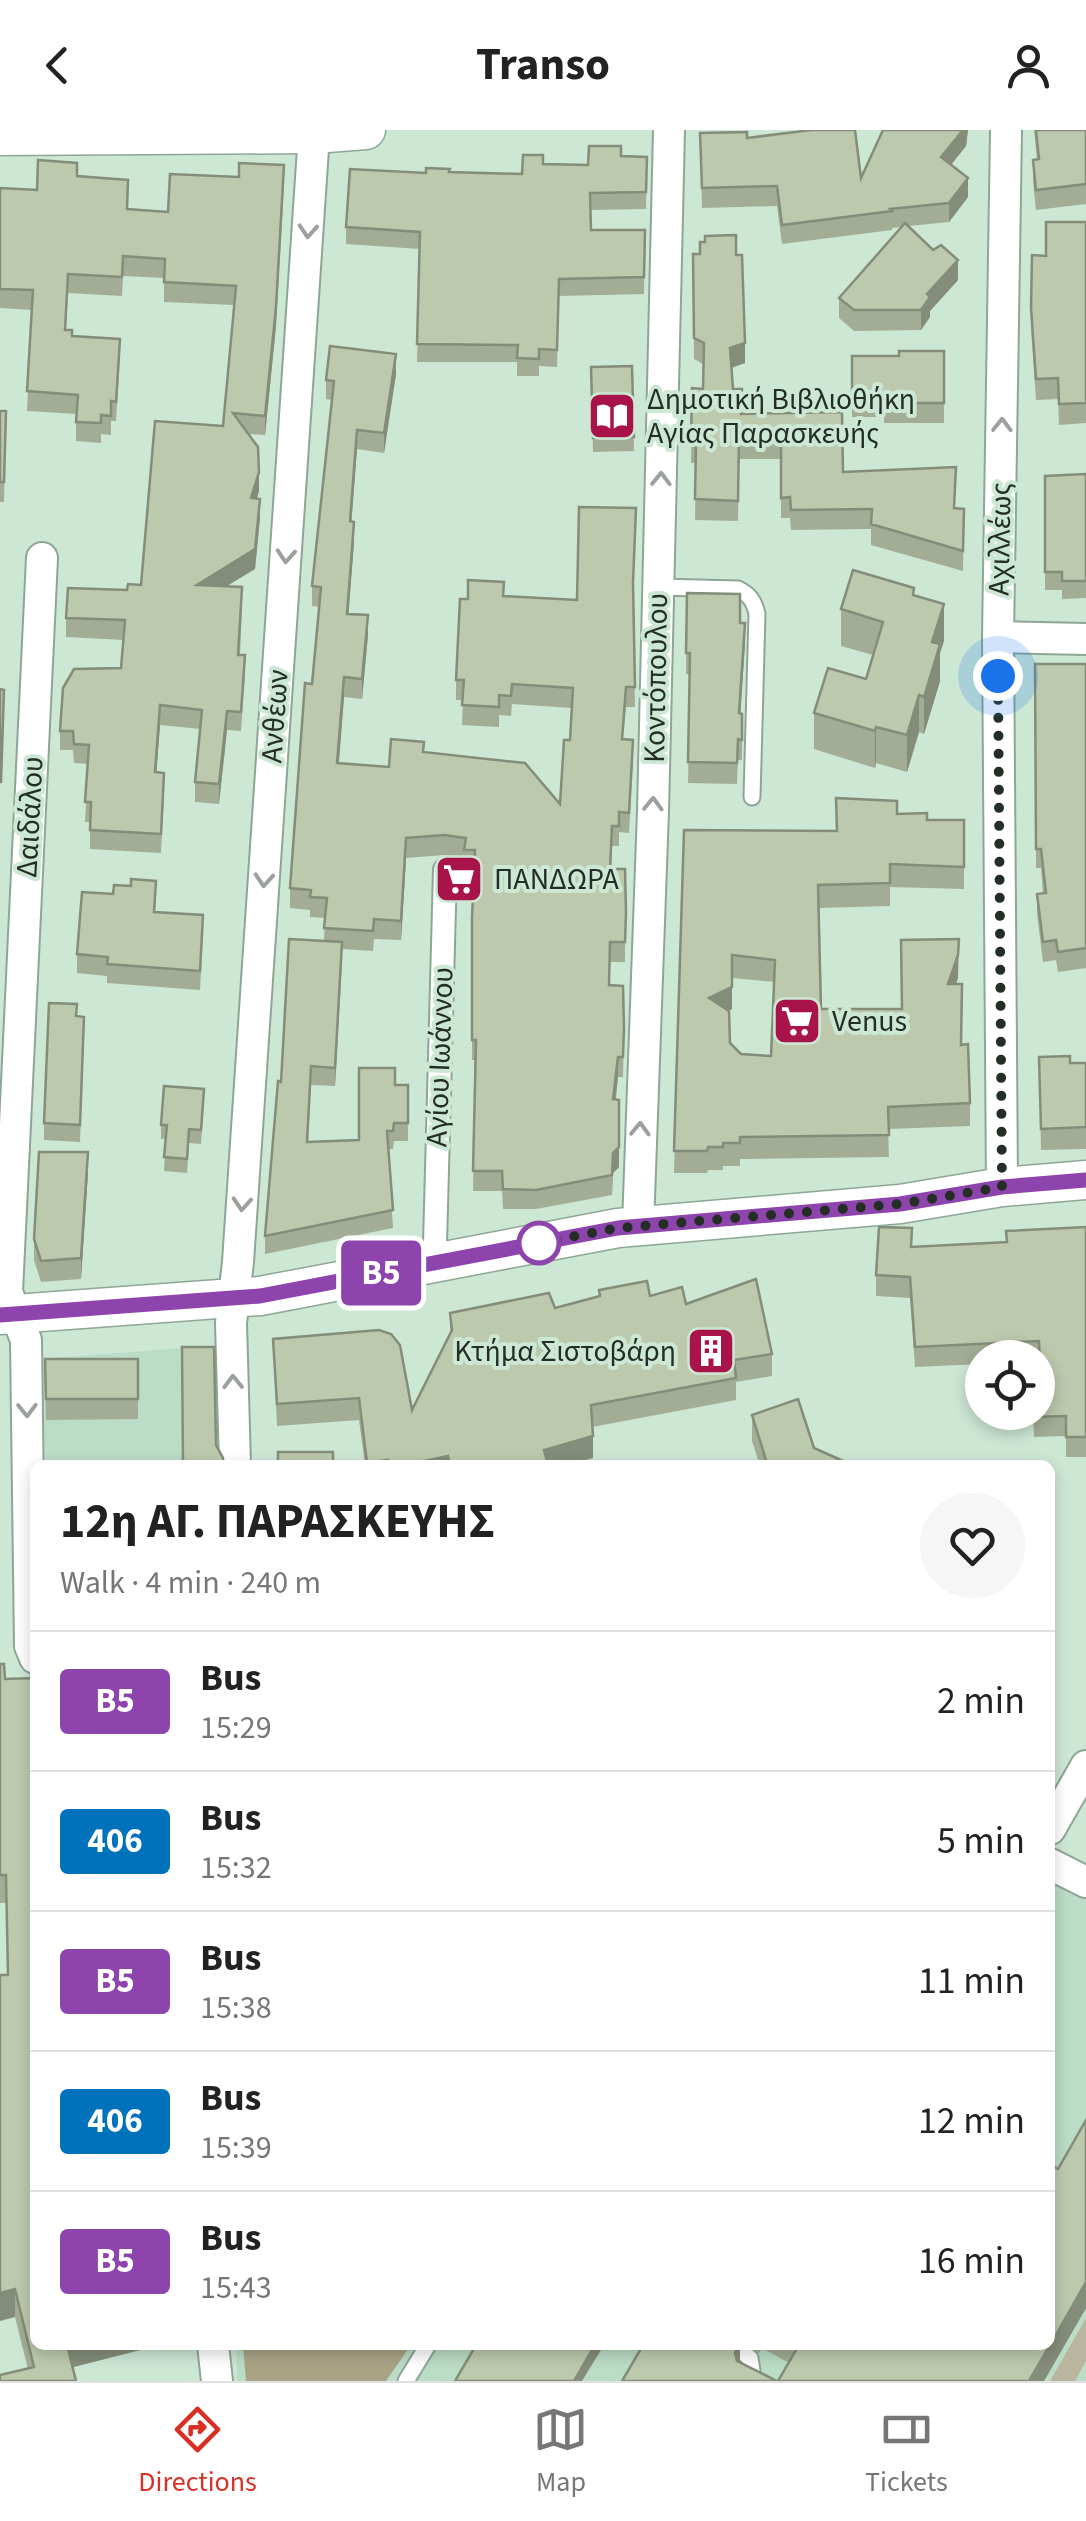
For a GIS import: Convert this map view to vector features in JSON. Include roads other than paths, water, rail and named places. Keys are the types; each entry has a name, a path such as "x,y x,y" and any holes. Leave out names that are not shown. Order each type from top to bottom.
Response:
{"street":[{"path":"20,134 314,134 366,130"},
{"name":"Κοντόπουλου","path":"638,1226 669,130"},
{"name":"Αχιλλέως","path":"1002,1187 998,637 1006,130"},
{"name":"Ανθέων","path":"235,1460 231,1324 314,134"},
{"name":"Δαιδάλου","path":"30,1646 26,1340 8,1315 7,1292 42,558"},
{"path":"998,637 1086,638"},
{"name":"Αγίου Ιωάννου","path":"434,1244 445,870"},
{"path":"8,1315 234,1298 638,1226 900,1204 1002,1187 1086,1180"},
{"path":"1055,1820 1086,1766"},
{"path":"1055,1866 1086,1882"},
{"path":"213,2350 216,2381"}],"lane":[{"path":"658,587 738,589 754,602 757,614 752,797"},
{"path":"406,2381 425,2350"},
{"path":"740,2350 750,2358 752,2371 746,2381"}],"place":[{"name":"Δημοτική Βιβλιοθήκη Αγίας Παρασκευής","path":"612,416"},
{"name":"ΠΑΝΔΩΡΑ","path":"459,879"},
{"name":"Venus","path":"797,1021"},
{"name":"Κτήμα Σιστοβάρη","path":"711,1351"}]}
